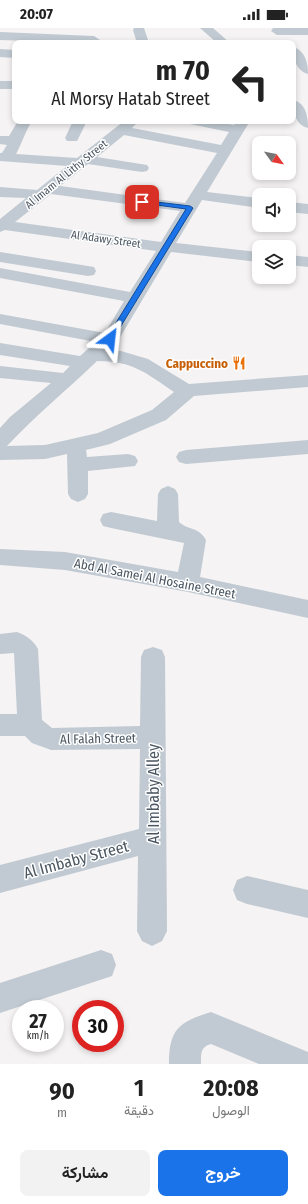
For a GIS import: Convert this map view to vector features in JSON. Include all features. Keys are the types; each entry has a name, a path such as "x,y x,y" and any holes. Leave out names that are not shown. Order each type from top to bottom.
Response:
{"street":[{"path":"206,28 220,40"},
{"path":"139,30 142,40"},
{"path":"276,30 308,31"},
{"path":"276,30 284,40"},
{"path":"3,35 94,37"},
{"path":"0,53 12,54"},
{"path":"298,58 308,70"},
{"path":"0,85 12,85"},
{"path":"296,109 301,118"},
{"path":"4,157 16,141 16,136 23,124"},
{"path":"72,138 79,124"},
{"path":"125,124 225,150"},
{"name":"Al Imam Al Lithy Street","path":"1,226 83,161 125,124"},
{"path":"0,441 9,422 66,379 110,339 133,298 240,126 222,124"},
{"path":"0,140 16,141"},
{"path":"4,157 83,161 146,162 131,182"},
{"path":"0,192 44,192 194,201 252,203"},
{"path":"296,207 308,209"},
{"name":"Al Adawy Street","path":"1,226 165,247 252,256"},
{"path":"0,257 90,267 79,288"},
{"path":"296,261 308,262"},
{"path":"0,273 133,298"},
{"path":"0,319 110,339"},
{"path":"0,349 89,359 111,354 133,358 182,389 189,390 308,381"},
{"path":"0,372 66,379"},
{"path":"77,455 103,439 159,415 189,390"},
{"path":"186,457 308,447"},
{"path":"0,453 45,452 128,461"},
{"path":"77,455 78,494"},
{"path":"168,494 167,521 170,528 178,533"},
{"path":"111,520 191,536 195,540 188,583"},
{"name":"Abd Al Samei Al Hosaine Street","path":"0,557 65,561 188,583 308,610"},
{"path":"0,644 17,642 26,649 30,725 0,725"},
{"name":"Al Imbaby Alley","path":"152,931 153,657"},
{"name":"Al Falah Street","path":"30,725 41,735 51,740 153,737"},
{"name":"Al Imbaby Street","path":"0,879 153,839"},
{"path":"247,890 308,904"},
{"path":"0,998 101,965"},
{"path":"185,1064 185,1047 195,1033 211,1028 297,1064"}],"place":[{"name":"Cappuccino","path":"239,363"}],"route":[{"path":"110,339 133,298 190,208 142,202"}]}
